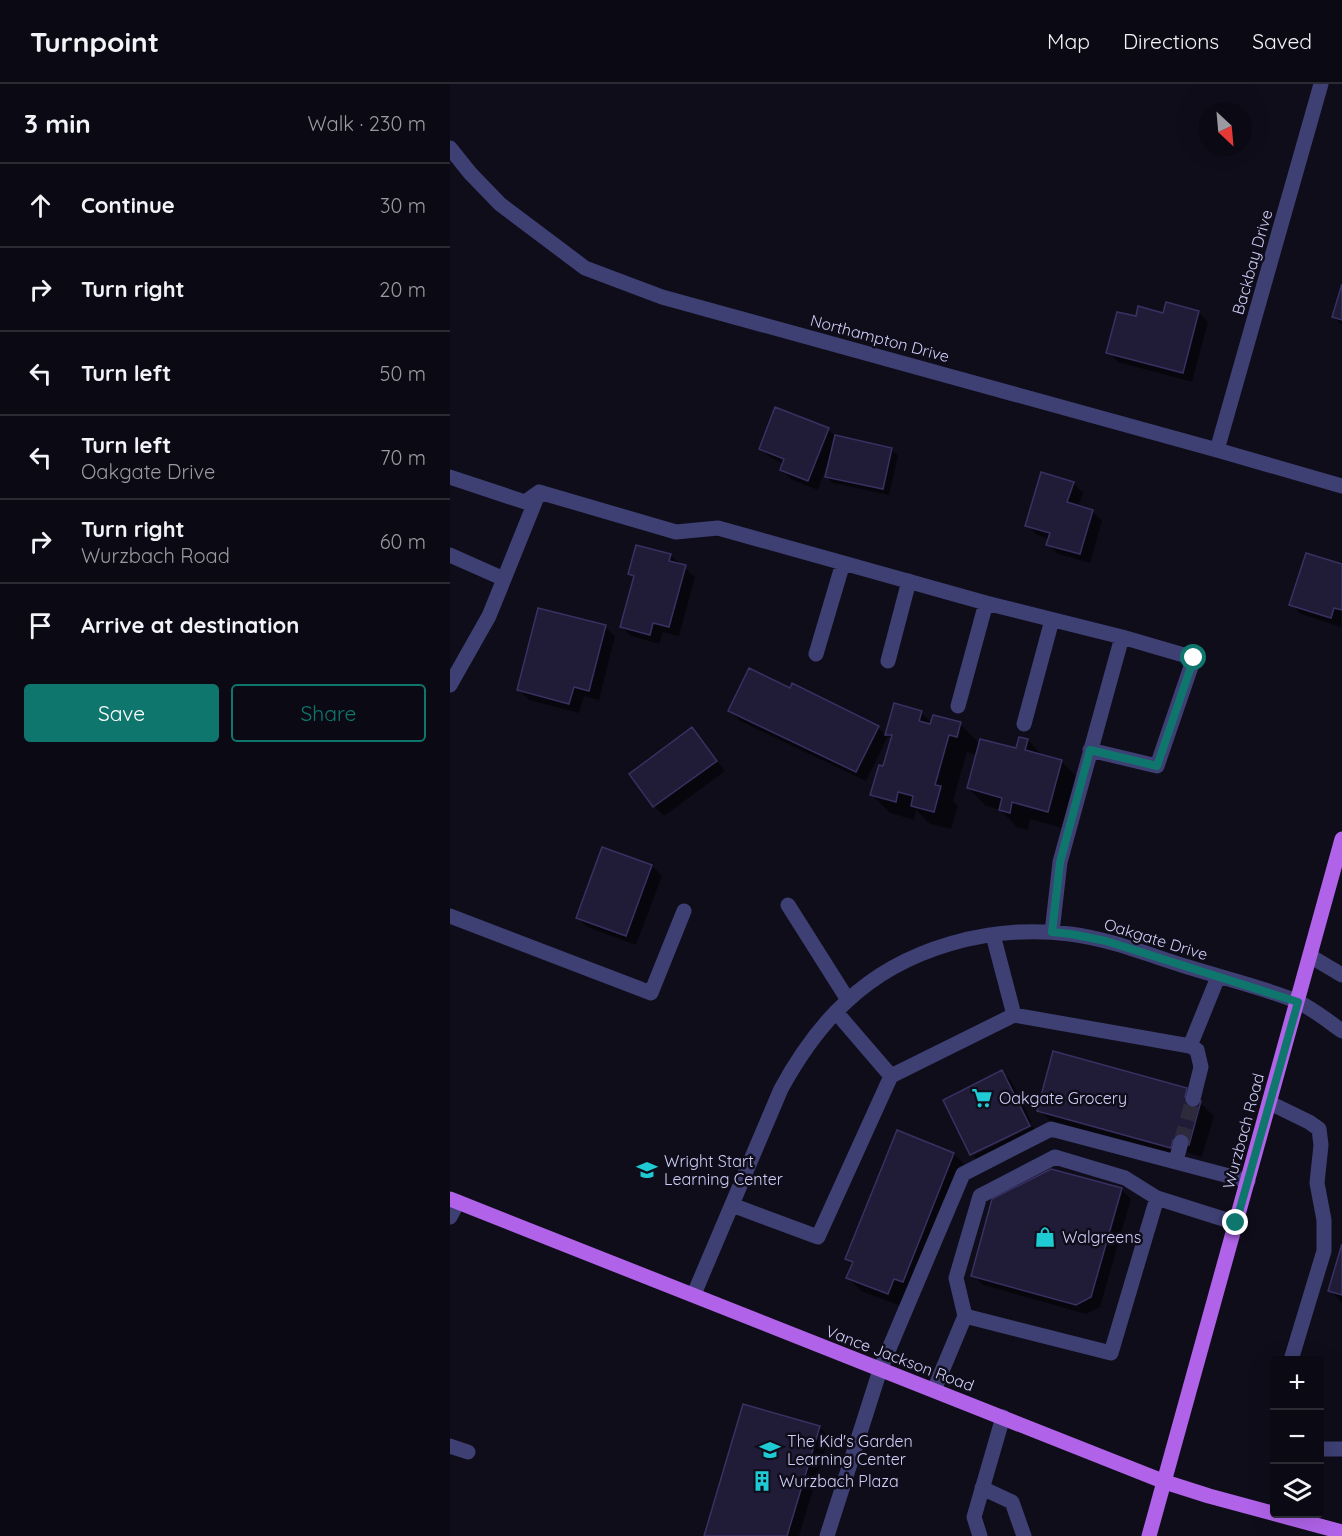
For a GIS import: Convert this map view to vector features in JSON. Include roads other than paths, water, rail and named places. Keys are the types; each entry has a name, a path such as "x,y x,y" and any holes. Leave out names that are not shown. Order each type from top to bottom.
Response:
{"main road":[{"name":"Wurzbach Road","path":"1149,1536 1342,839"},
{"name":"Vance Jackson Road","path":"454,1201 1165,1482 1323,1532 1342,1532"}],"street":[{"name":"Backbay Drive","path":"1217,450 1321,84"},
{"name":"Northampton Drive","path":"450,148 500,204 585,268 662,297 1342,486"},
{"path":"450,477 525,502 539,492"},
{"path":"539,492 676,532 718,528 1194,658 1157,766 1090,750"},
{"path":"450,685 489,615 539,492"},
{"path":"450,555 504,579"},
{"path":"816,654 843,563"},
{"path":"888,661 909,581"},
{"path":"958,706 986,603"},
{"path":"1024,724 1052,620"},
{"path":"1052,932 1060,862 1122,637"},
{"path":"788,905 848,1000"},
{"path":"450,916 651,993 684,911"},
{"name":"Oakgate Drive","path":"693,1294 781,1089 812,1039 848,1000 884,974 927,952 955,942 993,934 1052,932 1071,934 1106,941 1298,1002 1342,1031"},
{"path":"993,934 1014,1016"},
{"path":"1310,956 1342,975"},
{"path":"1191,1046 1218,977"},
{"path":"836,1012 891,1076"},
{"path":"732,1204 818,1237 891,1076 1014,1016 1191,1046 1197,1050 1201,1067 1193,1099"},
{"path":"1270,1103 1319,1129 1321,1145 1317,1183 1324,1220 1324,1251 1292,1356"},
{"path":"827,1536 880,1370 963,1174 1051,1129 1248,1180"},
{"path":"1176,1161 1181,1142"},
{"path":"934,1390 965,1316 956,1278 980,1196 1055,1157 1125,1178 1157,1198 1236,1223"},
{"path":"965,1316 1111,1353 1157,1198"},
{"path":"450,1217 454,1201"},
{"path":"980,1536 974,1517 1003,1418"},
{"path":"450,1446 468,1452"},
{"path":"1324,1449 1342,1449"},
{"path":"982,1488 1012,1502 1024,1536"}],"tunnel":[{"path":"1181,1142 1193,1099"}],"place":[{"name":"Oakgate Grocery","path":"982,1098"},
{"name":"Wright Start Learning Center","path":"647,1170"},
{"name":"Walgreens","path":"1045,1237"},
{"name":"The Kid's Garden Learning Center","path":"770,1450"},
{"name":"Wurzbach Plaza","path":"762,1481"}]}
